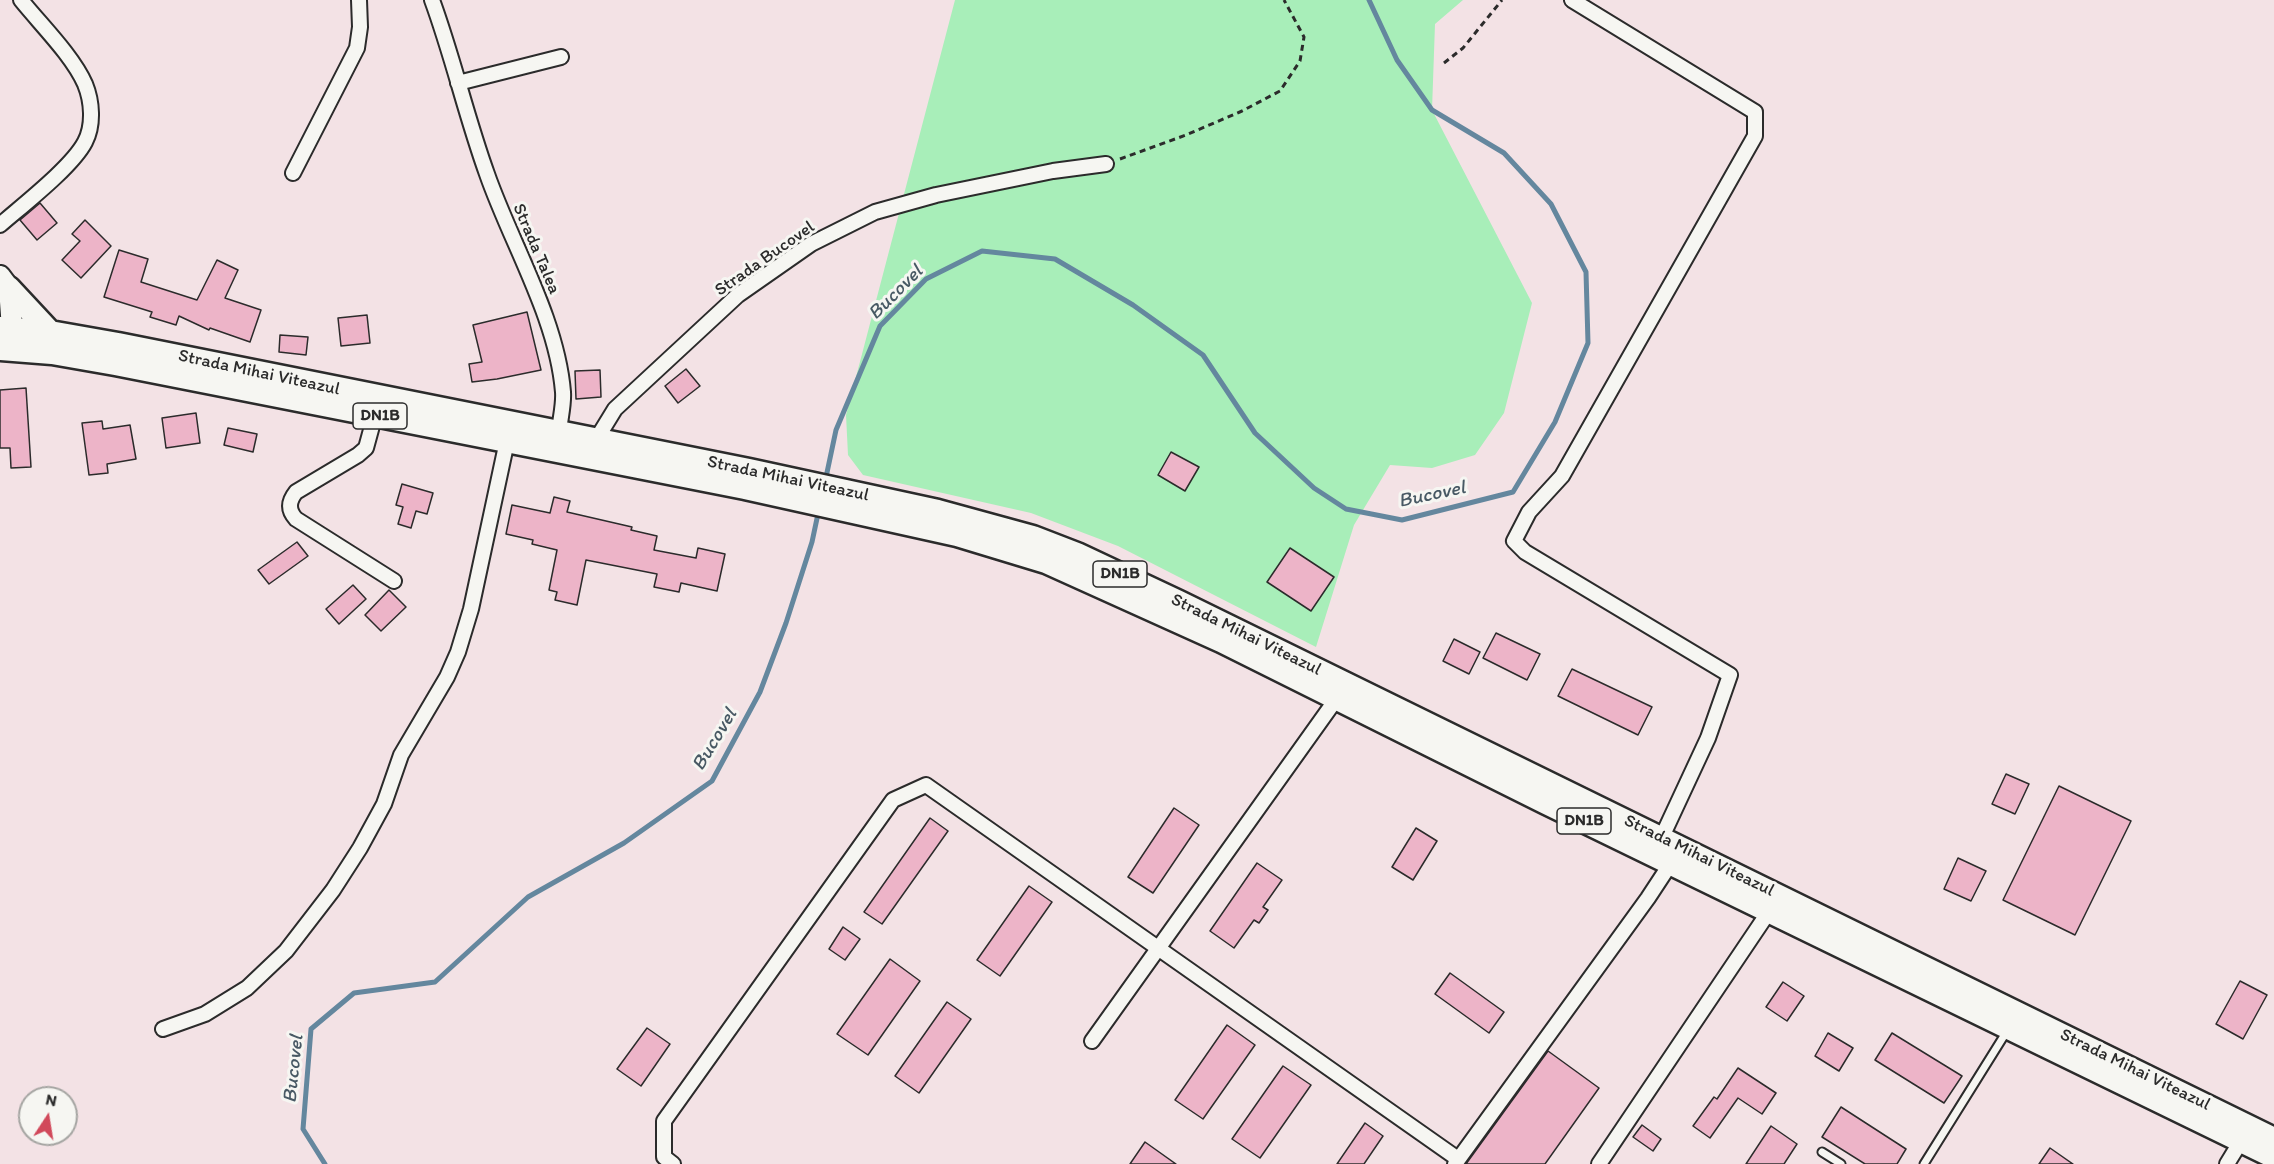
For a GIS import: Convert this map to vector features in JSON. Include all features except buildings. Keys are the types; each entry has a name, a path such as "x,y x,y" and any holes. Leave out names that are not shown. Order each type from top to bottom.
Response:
{"main road":[{"path":"5,282 50,332"},
{"path":"5,282 6,338"},
{"name":"Strada Mihai Viteazul","path":"6,338 50,332 559,432 747,479 881,508 993,525 1033,537 1077,554 1189,607 2274,1138"},
{"name":"Strada Mihai Viteazul","path":"6,338 52,353 507,441 747,479"},
{"name":"Strada Mihai Viteazul","path":"881,508 957,535 1046,562 1200,631 2274,1157"}],"street":[{"path":"0,225 65,168 86,141 92,113 85,84 68,58 21,0"},
{"path":"293,173 357,48 360,27 359,0"},
{"name":"Strada Talea","path":"432,0 474,138 498,206 547,320 561,376 563,395 559,432"},
{"path":"1572,0 1755,112 1755,136 1562,476 1529,512 1514,541 1525,552 1730,675 1708,738 1661,838"},
{"path":"458,83 561,57"},
{"name":"Strada Bucovel","path":"596,440 615,410 738,295 811,244 875,212 936,195 1053,171 1106,164"},
{"path":"375,415 366,448 296,492 291,499 290,508 296,519 394,581"},
{"path":"163,1029 205,1014 247,988 286,951 333,890 360,848 384,804 401,755 447,677 458,652 471,609 507,441"},
{"path":"1092,1041 1337,698"},
{"path":"673,1164 664,1157 664,1121 893,800 926,785 1456,1162 1671,863"},
{"path":"1599,1164 1770,910"},
{"path":"2227,1164 2241,1141"}],"lane":[{"path":"1924,1164 2009,1028"},
{"path":"1822,1152 1840,1164"}],"path":[{"path":"1106,164 1186,135 1280,92 1300,61 1304,37 1284,0"},
{"path":"1444,63 1464,48 1502,0"}],"green space":[{"path":"955,0 1463,0 1435,24 1432,110 1532,303 1504,413 1475,455 1432,468 1390,465 1354,525 1316,647 1118,546 1031,513 863,475 848,455 846,415"}],"waterway":[{"name":"Bucovel","path":"825,482 836,430 880,326 926,279 982,251 1055,259 1133,305 1203,355 1255,433 1314,488 1346,509 1402,520 1513,492 1555,422 1588,343 1586,272 1551,204 1504,153 1432,110 1397,60 1369,0"},
{"name":"Bucovel","path":"325,1164 303,1129 311,1029 354,993 435,982 528,897 624,843 712,781 760,692 786,623 812,542 819,509"}]}
